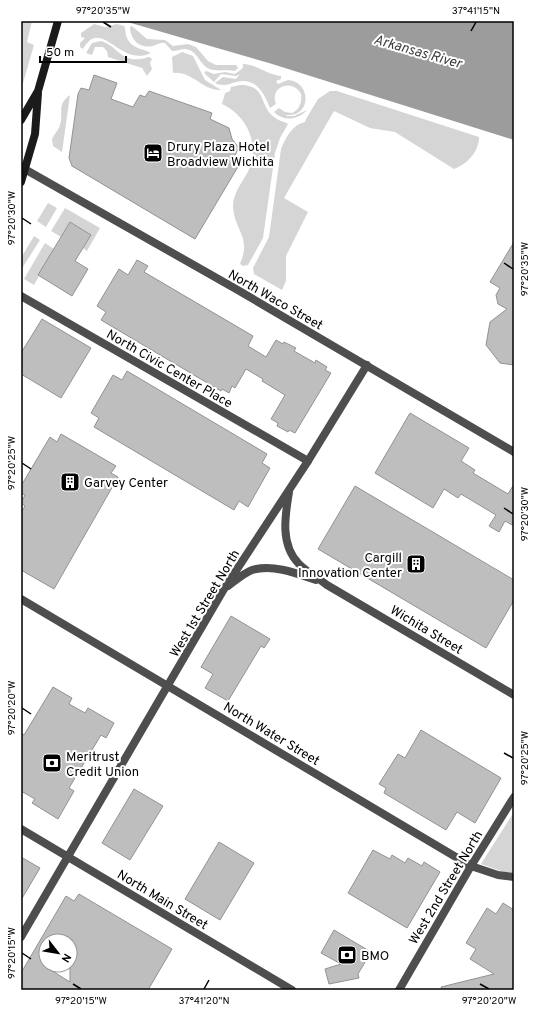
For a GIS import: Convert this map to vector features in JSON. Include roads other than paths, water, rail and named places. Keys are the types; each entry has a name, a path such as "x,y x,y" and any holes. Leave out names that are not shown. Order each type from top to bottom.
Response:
{"main road":[{"path":"21,182 23,168 35,134 38,91 58,21"},
{"path":"21,120 38,91"}],"street":[{"name":"North Waco Street","path":"23,168 367,365 514,452"},
{"name":"North Civic Center Place","path":"21,296 308,460"},
{"name":"West 1st Street North","path":"21,937 169,686 224,589 308,460 367,365"},
{"path":"290,488 285,525 290,551 299,564 327,585"},
{"path":"224,589 250,570 262,568 296,573 327,585"},
{"name":"Wichita Street","path":"327,585 514,695"},
{"name":"North Water Street","path":"21,599 471,866 498,875 514,877"},
{"name":"West 2nd Street North","path":"399,990 471,866 514,797"},
{"name":"North Main Street","path":"21,829 292,990"}],"water":[{"name":"Arkansas River","path":"124,21 514,21 514,140 269,63"}],"place":[{"name":"Drury Plaza Hotel Broadview Wichita","path":"153,153"},
{"name":"Garvey Center","path":"70,482"},
{"name":"Cargill Innovation Center","path":"416,564"},
{"name":"Meritrust Credit Union","path":"52,763"},
{"name":"BMO","path":"347,955"}]}
